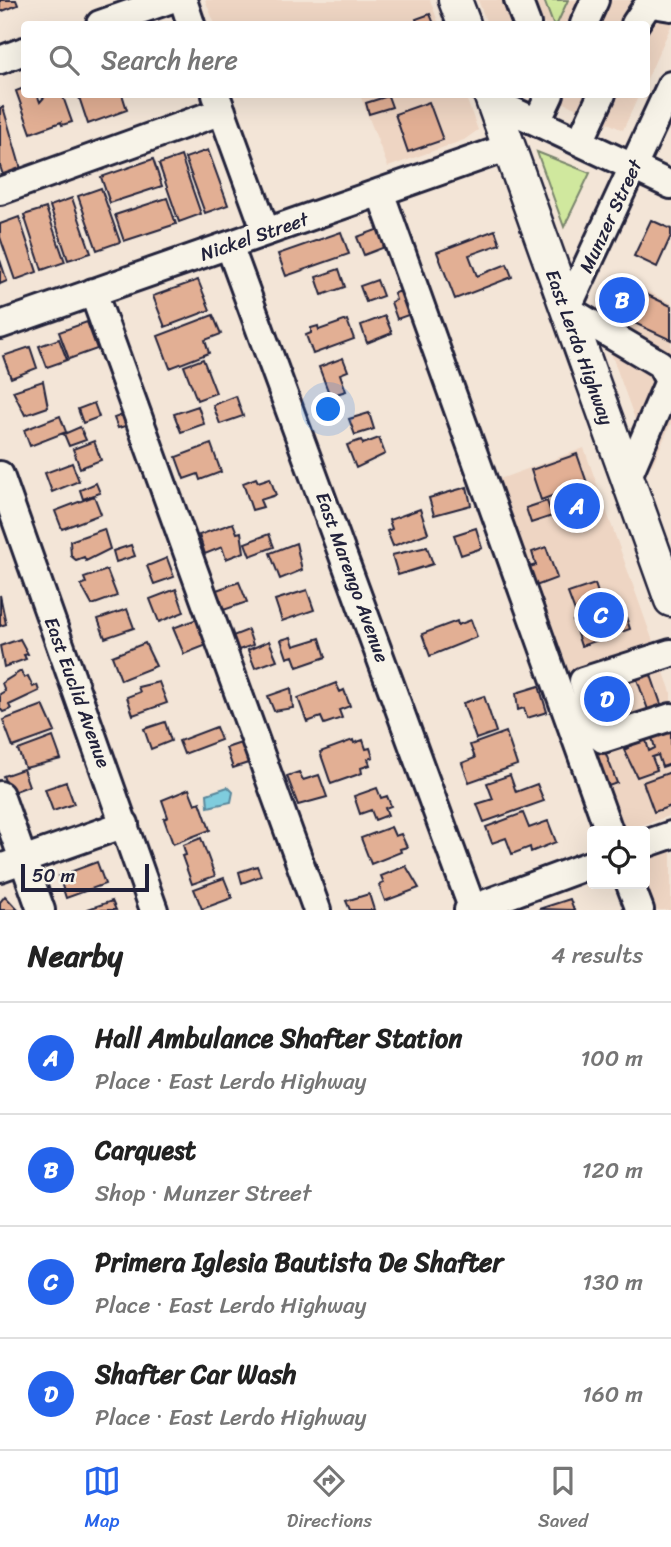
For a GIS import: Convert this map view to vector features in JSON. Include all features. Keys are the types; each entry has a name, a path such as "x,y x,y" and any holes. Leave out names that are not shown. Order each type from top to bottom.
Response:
{"main road":[{"path":"455,0 463,21"},
{"name":"East Lerdo Highway","path":"491,98 671,600"}],"street":[{"path":"109,21 169,0"},
{"path":"183,0 190,21"},
{"path":"518,0 526,21"},
{"path":"585,21 595,0"},
{"path":"637,21 652,4 671,8"},
{"path":"0,60 21,52"},
{"name":"Munzer Street","path":"567,309 671,85"},
{"path":"491,98 671,185"},
{"path":"537,122 548,98"},
{"path":"580,142 600,98"},
{"path":"0,191 219,103 266,232"},
{"name":"Nickel Street","path":"0,325 509,147"},
{"path":"380,192 607,826"},
{"name":"East Marengo Avenue","path":"229,244 254,306 471,909"},
{"path":"93,292 317,910"},
{"path":"567,309 666,364 669,382 627,479"},
{"name":"East Euclid Avenue","path":"0,475 154,910"},
{"path":"671,653 583,681 603,739 671,717"},
{"path":"0,794 12,864 41,910"},
{"path":"12,864 125,824"},
{"path":"650,842 671,835"},
{"path":"471,909 587,866"},
{"path":"632,889 640,910"}],"shaded area":[{"path":"205,0 430,0 438,21 214,21"},
{"path":"478,0 671,0 671,26 650,72 650,21 486,21"},
{"path":"361,98 466,98 478,130 464,140 388,167"},
{"path":"554,98 638,98 623,130"},
{"path":"613,274 671,303 671,423 652,466 596,312"},
{"path":"584,448 671,692 671,815 640,826 611,826 489,483"},
{"path":"671,849 671,910 630,910 623,889 650,889 650,856"}],"green space":[{"path":"544,0 568,0 558,21 552,21"},
{"path":"537,152 590,173 564,227"}],"water":[{"path":"228,787 233,792 231,802 208,807 207,794"}],"building":[{"path":"0,0 16,0 18,5 0,12"},
{"path":"430,14 433,21 417,21 416,19"},
{"path":"21,89 21,98 38,98 40,102 44,98 63,98 72,122 62,125 61,122 31,133 16,91"},
{"path":"79,98 123,98 127,110 88,124"},
{"path":"389,98 392,107 369,114 366,103"},
{"path":"429,102 443,140 408,152 395,114"},
{"path":"3,107 21,169 3,175 0,166 0,108"},
{"path":"208,150 228,205 205,213 185,158"},
{"path":"181,156 201,214 179,222 159,164"},
{"path":"153,159 162,186 110,203 101,177"},
{"path":"101,188 120,242 97,250 78,196"},
{"path":"72,198 91,253 68,260 50,206"},
{"path":"167,198 176,224 124,241 115,215"},
{"path":"46,208 65,262 42,270 24,215"},
{"path":"19,217 37,272 15,280 0,237 0,224"},
{"path":"651,220 671,229 671,236 657,267 634,256"},
{"path":"379,229 385,247 364,255 357,237"},
{"path":"495,230 500,244 469,255 477,276 507,264 512,277 455,299 437,252"},
{"path":"341,232 349,254 286,276 278,254"},
{"path":"0,260 7,281 0,284"},
{"path":"339,269 345,287 322,295 316,277"},
{"path":"613,279 671,306 671,340 600,307"},
{"path":"198,280 210,310 165,327 153,296"},
{"path":"377,280 383,296 366,302 360,286"},
{"path":"403,291 411,314 397,319 391,302 396,300 394,293"},
{"path":"213,315 221,334 205,340 209,353 170,368 158,336"},
{"path":"385,316 392,333 367,343 361,325"},
{"path":"347,320 354,339 313,354 306,335 311,333 311,328 318,326 319,330"},
{"path":"87,322 97,349 69,359 59,332"},
{"path":"59,339 67,360 47,367 39,346"},
{"path":"30,347 37,368 11,378 3,356"},
{"path":"343,358 348,371 340,374 346,391 330,396 319,367"},
{"path":"203,359 216,393 197,400 184,366"},
{"path":"43,381 48,407 25,415 13,391"},
{"path":"236,396 243,416 220,424 213,405"},
{"path":"94,403 99,417 83,423 78,409"},
{"path":"198,406 204,424 181,432 174,414"},
{"path":"369,413 374,429 355,435 349,419"},
{"path":"125,414 129,425 118,428 114,418"},
{"path":"60,416 66,432 30,446 24,430"},
{"path":"80,427 86,440 69,446 64,434"},
{"path":"379,438 385,454 356,468 347,445 361,440 363,444"},
{"path":"94,441 101,460 80,468 73,449"},
{"path":"211,444 221,472 200,480 198,474 184,479 176,457"},
{"path":"577,454 587,483 541,500 531,470"},
{"path":"72,463 79,481 52,492 45,473"},
{"path":"256,478 258,482 270,478 276,495 260,500 263,507 252,510 243,483"},
{"path":"96,483 100,493 83,499 80,490"},
{"path":"586,483 600,520 576,529 572,517 565,520 555,495"},
{"path":"467,487 471,505 434,515 429,498"},
{"path":"94,496 101,514 62,529 55,511"},
{"path":"547,501 552,516 531,523 526,508"},
{"path":"420,509 428,533 393,546 387,531 392,529 389,520"},
{"path":"233,523 237,533 241,532 244,552 226,559 222,547 205,554 199,535"},
{"path":"476,528 482,548 461,555 454,535"},
{"path":"104,529 110,549 86,561 84,557 76,560 71,556 70,541"},
{"path":"269,534 274,547 250,556 245,543"},
{"path":"296,543 302,570 280,579 270,553"},
{"path":"131,545 135,556 116,562 113,551"},
{"path":"427,547 433,564 398,575 392,555"},
{"path":"546,547 557,578 533,587 526,568 536,565 532,552"},
{"path":"167,558 174,577 154,584 147,566"},
{"path":"107,570 117,596 92,605 81,585 86,583 84,578"},
{"path":"239,582 247,602 215,613 211,592"},
{"path":"595,584 604,611 622,605 630,629 581,646 573,621 578,620 568,593"},
{"path":"176,589 184,612 159,622 150,599"},
{"path":"307,590 314,610 282,621 275,600"},
{"path":"0,595 6,624 0,626"},
{"path":"127,609 134,628 105,638 98,619"},
{"path":"197,619 207,645 184,654 173,628"},
{"path":"471,620 477,637 430,656 422,634 457,621 458,625"},
{"path":"248,630 253,645 230,653 225,639"},
{"path":"291,637 294,646 320,638 326,657 297,667 293,656 287,658 281,640"},
{"path":"20,639 28,654 24,655 26,659 4,667 0,646"},
{"path":"269,641 277,660 255,668 248,650"},
{"path":"145,643 156,666 121,680 112,656"},
{"path":"644,655 663,710 650,715 630,660"},
{"path":"606,667 626,723 612,744 587,674"},
{"path":"21,671 24,678 28,676 33,687 37,685 39,691 9,705 11,709 3,712 0,708 0,694 5,691 2,683"},
{"path":"159,682 167,703 133,715 127,697 140,692 138,687"},
{"path":"336,683 340,692 344,690 350,706 339,710 342,718 324,724 321,717 307,722 298,698"},
{"path":"539,686 547,712 527,718 524,708 518,710 516,693"},
{"path":"291,688 293,708 274,711 268,696"},
{"path":"484,696 496,732 476,739 463,703"},
{"path":"43,705 55,732 13,747 3,720"},
{"path":"165,722 171,741 151,749 144,729"},
{"path":"216,727 221,740 184,754 179,741"},
{"path":"671,729 671,764 662,767 658,755 652,757 657,770 637,777 624,750 628,748 626,744 645,737 649,751 655,748 651,734"},
{"path":"506,732 517,765 469,782 462,763 475,758 470,745"},
{"path":"53,737 61,759 25,768 18,750"},
{"path":"353,740 354,743 363,740 366,749 370,748 373,757 368,759 370,765 361,768 362,773 331,784 320,752"},
{"path":"244,742 251,762 233,768 226,748"},
{"path":"604,749 617,783 600,789 588,754"},
{"path":"23,769 29,786 10,793 3,776"},
{"path":"299,772 303,780 319,775 327,797 298,805 287,776"},
{"path":"671,772 671,806 654,812 643,782"},
{"path":"510,775 516,792 537,784 544,801 484,822 477,804 493,799 487,783"},
{"path":"66,782 74,804 53,811 45,789"},
{"path":"377,788 381,798 387,796 391,806 385,808 388,815 375,820 371,810 360,814 354,796"},
{"path":"189,789 195,804 200,802 210,830 173,844 164,819 168,817 162,800"},
{"path":"523,813 529,828 548,821 556,842 531,852 530,847 512,854 506,838 492,843 486,827"},
{"path":"391,827 395,836 401,834 407,847 371,864 361,838"},
{"path":"201,838 215,876 192,884 182,856 186,855 183,845"},
{"path":"97,862 105,884 66,898 59,876"},
{"path":"257,866 261,876 242,883 239,872"},
{"path":"406,866 419,888 385,901 379,885 384,883 381,876"},
{"path":"224,878 232,898 202,909 194,889"},
{"path":"369,894 374,910 350,910 346,901"},
{"path":"5,896 18,910 0,910 0,902"},
{"path":"570,899 574,910 539,909"},
{"path":"112,901 116,910 88,910 88,909"}],"place":[{"name":"Carquest","path":"622,300"},
{"name":"Hall Ambulance Shafter Station","path":"577,506"},
{"name":"Primera Iglesia Bautista De Shafter","path":"601,615"},
{"name":"Shafter Car Wash","path":"607,699"}]}
